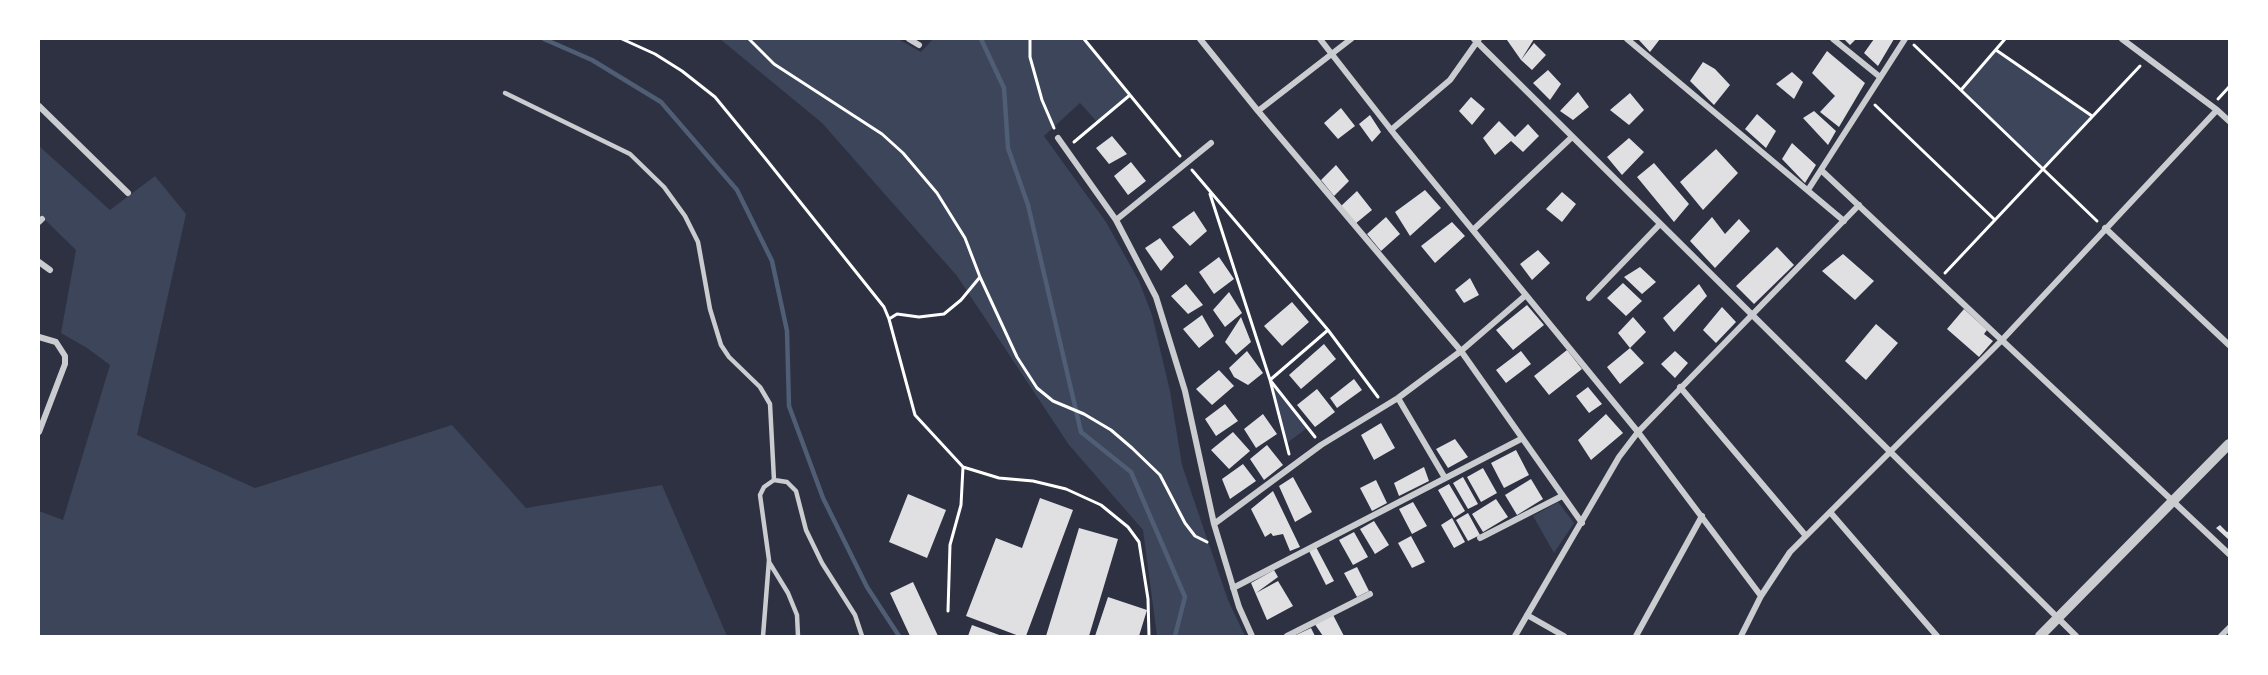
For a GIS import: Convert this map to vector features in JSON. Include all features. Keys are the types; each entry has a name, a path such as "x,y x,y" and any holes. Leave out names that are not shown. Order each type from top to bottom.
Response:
{"street":[{"path":"909,39 919,45"},
{"path":"1200,39 1461,351 1582,523"},
{"path":"1320,39 1391,130 1638,432 1761,596"},
{"path":"1258,111 1351,39"},
{"path":"1627,39 1844,220"},
{"path":"1833,39 1880,77"},
{"path":"1808,190 1906,39"},
{"path":"2122,39 2215,107 2229,121"},
{"path":"1391,130 1450,80 1477,40 2076,636"},
{"path":"39,106 128,193"},
{"path":"1741,636 1761,596 1790,552 2002,340 2215,107"},
{"path":"1473,230 1572,137"},
{"path":"1058,138 1116,220 1156,297 1185,391 1214,524 1233,588 1252,636"},
{"path":"1116,220 1211,143"},
{"path":"1821,170 2229,554"},
{"path":"1515,636 1619,457 1638,432 1859,206"},
{"path":"1588,298 1660,224"},
{"path":"2105,228 2229,345"},
{"path":"39,262 50,270"},
{"path":"1214,524 1321,445 1398,398 1461,351 1526,295"},
{"path":"39,337 56,342 62,348 65,356 65,364 39,432"},
{"path":"1680,387 1806,536"},
{"path":"1398,398 1445,478"},
{"path":"1233,588 1521,439"},
{"path":"2040,636 2229,444"},
{"path":"1480,538 1562,496"},
{"path":"1830,512 1937,636"},
{"path":"1636,636 1702,516"},
{"path":"1287,636 1370,594"},
{"path":"1527,615 1564,636"},
{"path":"2222,636 2229,628"}],"lane":[{"path":"505,93 630,154 664,187 685,216 698,242 710,309 722,345 729,357 760,387 770,404 774,480"},
{"path":"763,636 769,560 759,495 764,487 774,480 787,482 796,491 806,530 822,563 855,615 862,636"},
{"path":"769,560 798,615 798,636"}],"path":[{"path":"622,39 655,54 682,71 715,97 884,307 915,415 963,467 999,478 1033,481 1066,489 1101,505 1128,527 1139,542 1148,599 1149,636"},
{"path":"749,39 774,64 882,134 903,153 937,193 964,238 1017,357 1036,388 1053,401 1084,414 1111,430 1160,474 1185,523 1195,536 1221,548"},
{"path":"1030,39 1030,57 1039,89 1058,138"},
{"path":"1084,39 1328,330 1384,406"},
{"path":"1906,39 2105,228"},
{"path":"1961,90 2005,39"},
{"path":"1995,50 2092,116"},
{"path":"1938,280 2147,58"},
{"path":"2215,107 2229,87"},
{"path":"1065,149 1130,95"},
{"path":"1867,98 1995,220"},
{"path":"1210,192 1270,380 1293,466"},
{"path":"889,319 897,314 919,317 944,314 961,300 980,277"},
{"path":"1270,380 1328,330"},
{"path":"1270,380 1321,445"},
{"path":"948,611 950,544 961,505 963,467"}],"shaded area":[{"path":"720,39 898,39 921,52 933,39 1084,39 1130,95 1097,122 1080,103 1044,136 1106,222 1139,281 1152,315 1170,391 1182,465 1228,600 1245,636 1157,636 1143,530 1069,445 957,276 822,123"},
{"path":"1996,50 2092,116 2043,168 1961,90"},
{"path":"39,146 110,210 155,176 186,214 137,435 255,488 452,425 526,508 662,485 727,636 39,636 39,511 63,520 110,365 61,333 76,250 39,214"},
{"path":"1270,380 1307,428 1287,443"},
{"path":"1558,502 1574,523 1554,553 1533,516"}],"building":[{"path":"1508,39 1534,39 1521,60"},
{"path":"1638,39 1660,39 1650,52"},
{"path":"1844,39 1856,39 1850,45"},
{"path":"1874,39 1894,39 1878,66 1864,53"},
{"path":"1534,43 1546,55 1532,70 1521,60"},
{"path":"1827,51 1865,83 1839,127 1820,112 1835,96 1812,73"},
{"path":"1703,62 1715,69 1730,85 1714,105 1690,81"},
{"path":"1548,70 1561,84 1550,100 1533,83"},
{"path":"1792,72 1803,82 1794,99 1776,84"},
{"path":"1578,92 1589,107 1573,120 1560,111"},
{"path":"1630,93 1644,110 1629,125 1610,110"},
{"path":"1471,97 1485,109 1472,125 1459,111"},
{"path":"1341,108 1355,126 1338,139 1324,123"},
{"path":"1814,111 1836,131 1828,145 1803,118"},
{"path":"1757,114 1776,131 1766,148 1745,129"},
{"path":"1370,115 1381,132 1372,142 1359,124"},
{"path":"1499,121 1515,137 1528,124 1539,136 1523,152 1511,141 1495,155 1483,138"},
{"path":"1112,136 1127,154 1109,164 1096,148"},
{"path":"1629,138 1644,152 1622,175 1607,157"},
{"path":"1792,143 1816,165 1805,183 1782,159"},
{"path":"1716,149 1738,173 1703,210 1680,182"},
{"path":"1131,162 1146,181 1128,195 1114,176"},
{"path":"1654,163 1689,204 1674,222 1637,177"},
{"path":"1336,165 1349,181 1334,196 1321,180"},
{"path":"1425,190 1441,208 1410,236 1395,212"},
{"path":"1357,191 1372,210 1355,224 1341,206"},
{"path":"1562,192 1576,204 1562,222 1546,209"},
{"path":"1194,211 1207,231 1190,246 1172,227"},
{"path":"1386,217 1400,234 1381,251 1367,234"},
{"path":"1712,217 1725,234 1739,219 1750,231 1715,268 1690,241"},
{"path":"1452,222 1465,236 1435,263 1421,246"},
{"path":"1160,238 1174,257 1161,271 1145,248"},
{"path":"1777,247 1794,265 1754,304 1736,286"},
{"path":"1538,250 1550,263 1532,280 1520,264"},
{"path":"1843,254 1874,281 1855,300 1822,271"},
{"path":"1219,257 1234,279 1214,294 1199,272"},
{"path":"1640,267 1656,282 1642,294 1624,277"},
{"path":"1470,278 1479,295 1464,303 1455,290"},
{"path":"1623,283 1642,301 1626,316 1607,298"},
{"path":"1186,284 1203,305 1188,314 1171,296"},
{"path":"1699,284 1707,296 1674,332 1663,318"},
{"path":"1229,292 1242,313 1225,327 1213,310"},
{"path":"1292,302 1309,322 1282,346 1264,326"},
{"path":"1527,305 1544,325 1513,350 1496,330"},
{"path":"1722,307 1736,322 1716,343 1703,330"},
{"path":"1964,309 1987,330 1984,334 1993,341 1979,357 1947,329"},
{"path":"1202,315 1214,336 1199,348 1183,329"},
{"path":"1241,317 1251,342 1236,355 1225,342"},
{"path":"1633,317 1646,332 1630,348 1618,333"},
{"path":"1876,324 1898,343 1866,380 1845,361"},
{"path":"1324,344 1336,359 1301,389 1289,375"},
{"path":"1630,348 1644,363 1620,384 1607,367"},
{"path":"1567,350 1582,369 1549,395 1534,376"},
{"path":"1247,351 1263,373 1248,385 1234,377 1229,368"},
{"path":"1521,351 1531,364 1506,383 1496,370"},
{"path":"1675,351 1688,363 1675,378 1661,364"},
{"path":"1219,370 1234,386 1212,405 1196,389"},
{"path":"1354,379 1362,390 1337,408 1330,398"},
{"path":"1588,387 1602,404 1589,413 1576,396"},
{"path":"1317,389 1335,412 1315,427 1297,405"},
{"path":"1225,404 1238,421 1216,436 1205,419"},
{"path":"1263,414 1277,434 1256,448 1244,429"},
{"path":"1606,414 1623,433 1591,460 1578,440"},
{"path":"1381,423 1395,448 1374,460 1361,435"},
{"path":"1233,432 1250,451 1229,469 1211,450"},
{"path":"1455,439 1468,457 1448,468 1436,449"},
{"path":"1267,445 1283,465 1264,480 1250,459"},
{"path":"1516,450 1529,475 1504,488 1491,463"},
{"path":"1243,464 1256,481 1230,499 1222,479"},
{"path":"1424,467 1429,481 1399,496 1394,483"},
{"path":"1483,468 1497,493 1481,502 1467,477"},
{"path":"1293,477 1312,512 1295,522 1279,486"},
{"path":"1463,477 1478,504 1468,509 1453,483"},
{"path":"1531,479 1543,499 1517,515 1505,495"},
{"path":"1376,480 1387,503 1372,511 1360,488"},
{"path":"1449,484 1465,511 1454,518 1438,490"},
{"path":"1273,491 1300,547 1290,551 1283,534 1273,536 1271,533 1265,537 1251,509"},
{"path":"908,494 946,510 927,558 889,542"},
{"path":"1040,498 1073,510 1026,636 1019,636 966,616 996,538 1022,548"},
{"path":"1496,499 1508,517 1483,532 1472,514"},
{"path":"1413,502 1427,526 1412,534 1399,509"},
{"path":"1468,513 1480,535 1468,541 1456,520"},
{"path":"1452,518 1465,542 1454,548 1441,525"},
{"path":"1374,521 1389,545 1375,554 1360,529"},
{"path":"2220,525 2227,532 2229,531 2229,540 2216,528"},
{"path":"1079,528 1118,539 1089,636 1046,636"},
{"path":"1354,532 1368,557 1353,565 1339,540"},
{"path":"1411,536 1425,562 1412,568 1398,543"},
{"path":"1316,547 1334,581 1326,585 1309,551"},
{"path":"1357,567 1369,591 1357,597 1344,573"},
{"path":"1274,570 1278,577 1256,593 1278,581 1293,606 1267,620 1251,583"},
{"path":"913,582 938,636 910,636 890,593"},
{"path":"1108,597 1147,610 1139,636 1095,636"},
{"path":"1332,613 1344,636 1323,636 1314,623"},
{"path":"972,625 1002,636 968,636"},
{"path":"1311,628 1315,636 1294,636"}],"waterway":[{"path":"544,39 592,60 661,102 737,190 772,261 787,331 789,406 823,498 867,587 899,636"},
{"path":"981,39 1004,88 1008,148 1028,205 1081,432 1131,472 1185,597 1175,636"}]}
